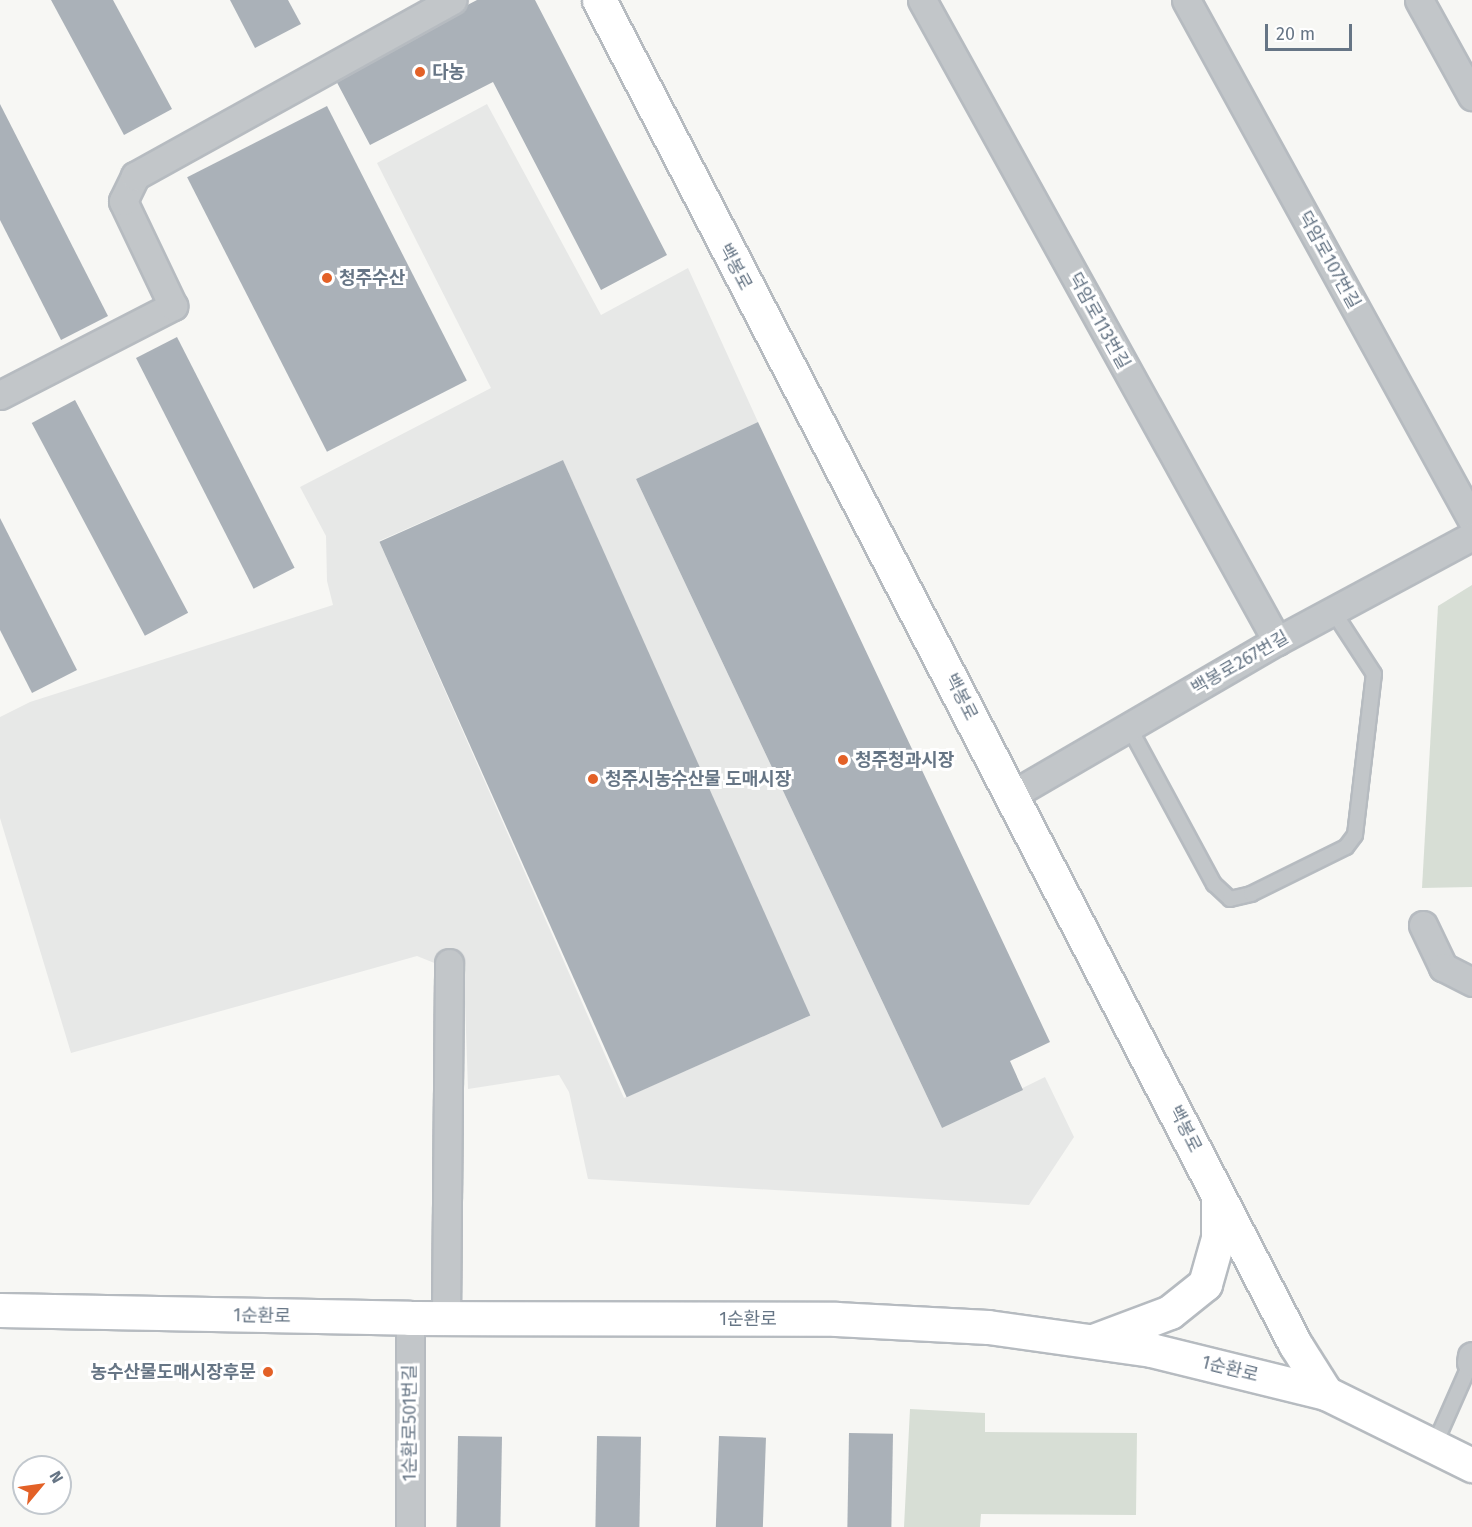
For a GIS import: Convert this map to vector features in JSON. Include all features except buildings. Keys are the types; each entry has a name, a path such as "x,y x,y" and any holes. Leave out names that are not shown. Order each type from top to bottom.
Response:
{"street":[{"path":"0,395 173,306 123,201 135,176 452,0"},
{"name":"백봉로","path":"599,0 1295,1344 1326,1393"},
{"name":"덕암로113번길","path":"922,0 1277,641"},
{"name":"덕암로107번길","path":"1186,0 1472,520"},
{"path":"1419,0 1472,96"},
{"name":"백봉로267번길","path":"1012,795 1277,641 1472,536"},
{"path":"1423,925 1443,967 1472,982"},
{"path":"446,1318 449,963"},
{"path":"1095,1340 1170,1312 1204,1284 1218,1238 1218,1193"},
{"name":"1순환로","path":"0,1310 410,1318 836,1319 988,1327 1095,1340 1151,1350 1326,1393 1472,1465"},
{"name":"1순환로501번길","path":"410,1318 410,1527"}],"lane":[{"path":"1129,727 1214,884 1230,898 1251,894 1346,847 1355,835 1374,674 1333,611"},
{"path":"1434,1446 1471,1359"}],"shaded area":[{"path":"487,104 601,315 688,268 758,422 636,479 942,1128 1045,1077 1074,1137 1029,1205 588,1179 569,1092 559,1075 468,1089 464,975 417,956 71,1053 0,818 0,717 30,702 333,605 327,581 326,536 300,487 491,388 377,163","holes":["563,460 807,1017 624,1098 379,541"]},
{"path":"1472,585 1472,887 1422,888 1438,606"},
{"path":"910,1409 985,1413 985,1432 1137,1433 1136,1515 981,1514 980,1527 904,1527"}],"place":[{"name":"다농","path":"420,72"},
{"name":"청주수산","path":"327,278"},
{"name":"청주청과시장","path":"843,760"},
{"name":"청주시농수산물 도매시장","path":"593,779"},
{"name":"농수산물도매시장후문","path":"268,1372"}]}
